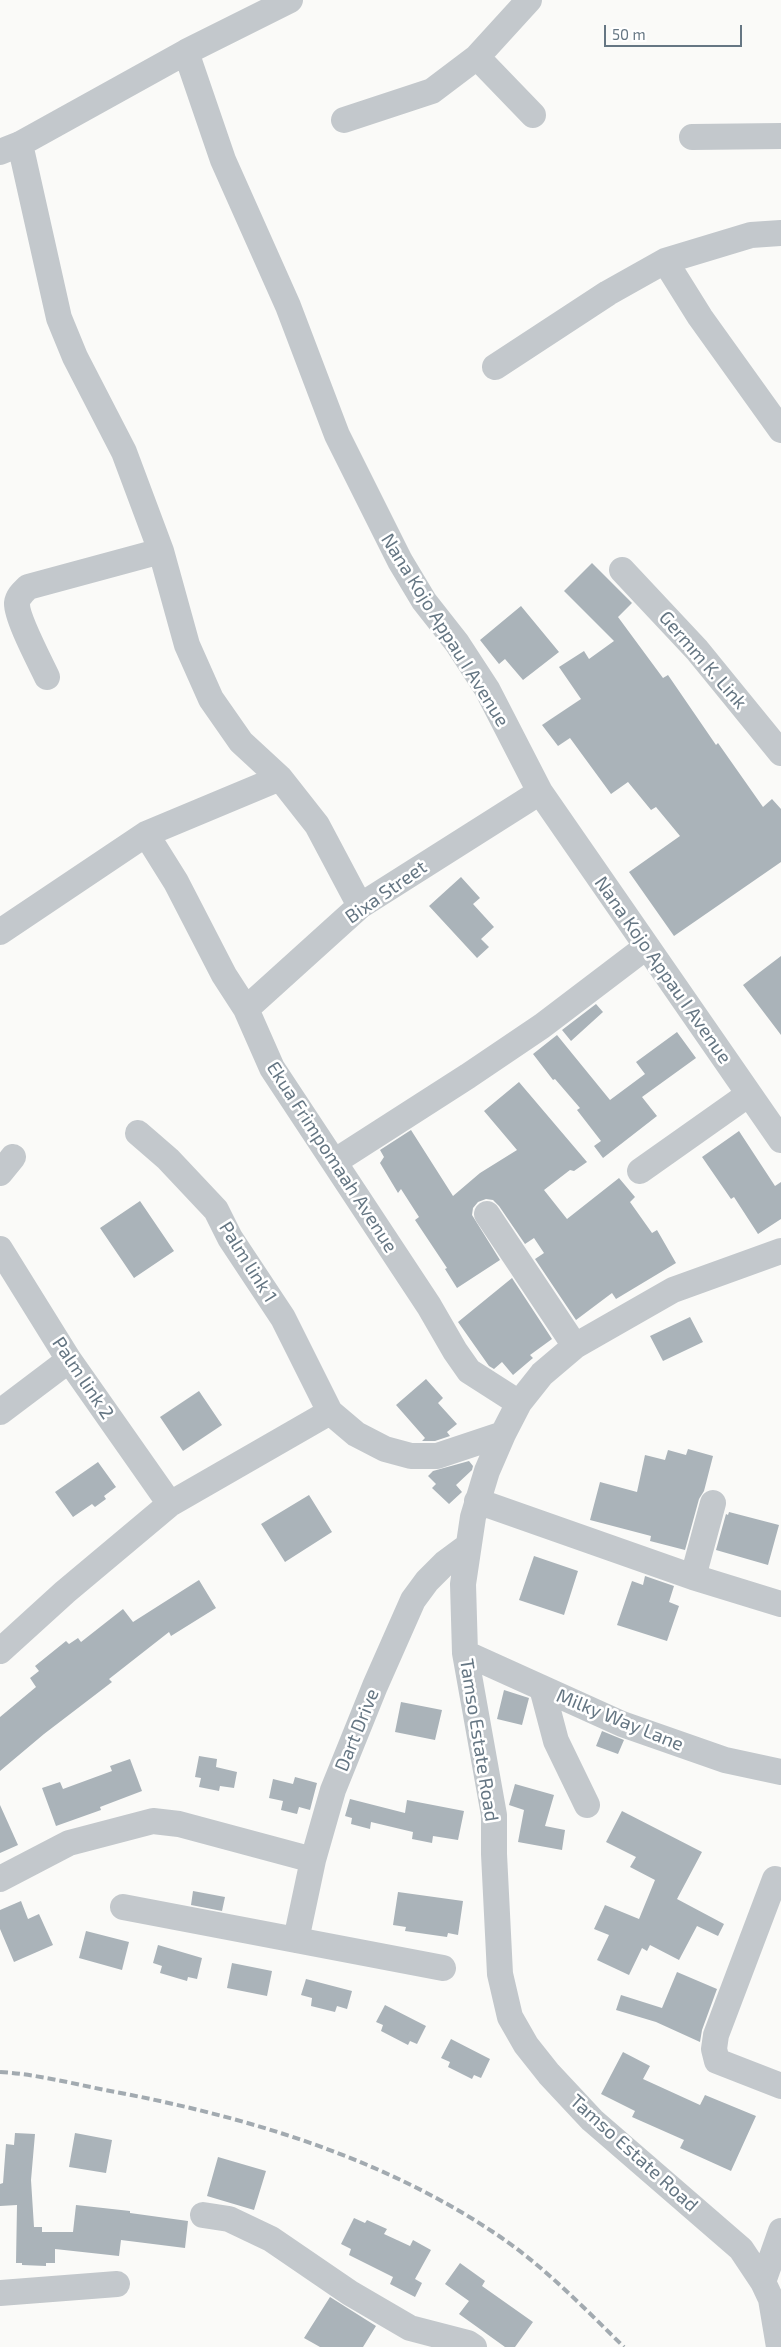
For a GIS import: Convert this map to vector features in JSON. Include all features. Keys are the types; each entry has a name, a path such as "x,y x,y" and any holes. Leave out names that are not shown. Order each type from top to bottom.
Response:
{"street":[{"path":"290,0 186,52 10,148 59,318 75,357 124,452 161,551 187,646 211,699 241,742 280,778 317,825 360,906"},
{"path":"344,120 432,91 477,57 529,0"},
{"name":"Nana Kojo Appau I Avenue","path":"186,52 223,160 288,306 337,436 377,520 424,601 457,643 487,689 540,792 781,1140"},
{"path":"477,57 533,115"},
{"path":"692,137 781,136"},
{"path":"496,367 608,292 665,262 751,235 781,233"},
{"path":"665,262 700,317 781,430"},
{"path":"47,677 19,616 17,604 21,594 28,588 161,551"},
{"name":"Germm K. Link","path":"622,570 697,650 781,753"},
{"path":"0,932 146,834 280,778"},
{"name":"Bixa Street","path":"246,1009 360,906 540,792"},
{"name":"Ekua Frimpomaah Avenue","path":"146,834 176,882 224,975 246,1009 272,1068 429,1306 469,1371 519,1403"},
{"path":"334,1162 542,1026 646,947"},
{"path":"640,1171 749,1094"},
{"name":"Palm link 1","path":"138,1133 168,1159 216,1210 230,1238 283,1318 330,1412"},
{"path":"487,1214 575,1346"},
{"name":"Palm link 2","path":"0,1249 69,1360 170,1504"},
{"name":"Tamso Estate Road","path":"779,2347 771,2299 763,2282 741,2249 731,2238 592,2120 549,2074 526,2045 510,2017 500,1974 494,1815 464,1653 463,1584 477,1501 503,1434 519,1403 542,1374 575,1346 673,1290 781,1251"},
{"path":"0,1412 69,1360"},
{"path":"0,1651 64,1592 170,1504 330,1412 356,1434 386,1449 411,1456 437,1456 503,1434"},
{"path":"477,1501 693,1577 781,1604"},
{"path":"693,1577 713,1503"},
{"name":"Dart Drive","path":"296,1940 313,1860 333,1790 413,1600 427,1581 445,1563 468,1546"},
{"name":"Milky Way Lane","path":"464,1653 622,1724 725,1760 781,1772"},
{"path":"542,1688 556,1741 588,1805"},
{"path":"0,1879 69,1843 153,1821 179,1824 313,1860"},
{"path":"775,1880 716,2035 714,2050 717,2061 781,2086"},
{"path":"123,1907 444,1968"},
{"path":"203,2215 229,2220 263,2235 350,2293 410,2328 468,2343 474,2347"},
{"path":"763,2282 781,2231"},
{"path":"0,2293 118,2284"}],"building":[{"path":"592,563 632,603 618,617 663,678 668,675 716,745 718,743 763,807 772,799 781,809 781,862 674,936 629,872 680,836 656,807 651,810 628,782 611,794 570,738 558,746 542,725 581,699 559,667 584,651 589,659 614,641 564,591"},
{"path":"521,606 559,652 523,680 505,659 499,664 480,640"},
{"path":"461,877 480,898 473,904 494,927 481,939 489,947 477,958 429,906"},
{"path":"781,956 781,1035 743,985"},
{"path":"596,1004 603,1012 571,1041 562,1030"},
{"path":"677,1032 696,1058 642,1097 657,1116 603,1158 594,1146 601,1141 577,1110 580,1108 555,1079 553,1080 533,1054 557,1035 610,1100 645,1074 636,1062"},
{"path":"519,1082 587,1162 574,1171 570,1170 544,1190 567,1219 619,1178 635,1197 630,1202 652,1233 657,1230 676,1263 616,1299 612,1293 576,1320 535,1259 544,1253 534,1238 525,1244 493,1200 486,1199 478,1202 473,1208 472,1215 500,1260 457,1288 445,1269 447,1268 415,1220 419,1217 401,1189 398,1193 380,1163 384,1157 380,1150 411,1130 453,1196 480,1173 517,1150 484,1111"},
{"path":"739,1131 775,1186 781,1182 781,1219 758,1234 734,1197 731,1199 702,1157"},
{"path":"140,1201 174,1251 134,1278 100,1228"},
{"path":"512,1278 552,1339 530,1355 533,1358 513,1375 502,1362 494,1369 489,1366 458,1322"},
{"path":"690,1317 703,1342 663,1361 650,1336"},
{"path":"426,1379 443,1398 438,1403 457,1424 447,1432 450,1436 435,1441 422,1441 425,1438 396,1405"},
{"path":"199,1391 222,1425 183,1451 160,1417"},
{"path":"688,1449 713,1456 685,1550 650,1541 651,1536 590,1520 600,1482 637,1492 645,1455 665,1460 668,1450 686,1455"},
{"path":"469,1461 473,1466 472,1470 456,1485 462,1492 449,1504 432,1488 436,1484 428,1476 433,1471"},
{"path":"98,1462 116,1487 104,1496 106,1499 95,1507 92,1504 73,1517 55,1492"},
{"path":"309,1495 332,1532 285,1562 261,1524"},
{"path":"729,1512 779,1525 768,1565 716,1550 726,1514 728,1515"},
{"path":"534,1556 578,1571 564,1615 519,1600"},
{"path":"645,1576 674,1586 669,1602 679,1606 667,1641 617,1625 632,1581 643,1585"},
{"path":"199,1580 216,1608 171,1636 169,1632 109,1679 112,1682 44,1734 0,1771 0,1717 36,1687 30,1678 39,1671 35,1666 66,1641 69,1644 78,1638 81,1642 123,1609 133,1622"},
{"path":"504,1690 529,1698 522,1725 497,1719"},
{"path":"401,1702 442,1710 435,1740 395,1732"},
{"path":"602,1731 624,1740 618,1754 596,1746"},
{"path":"199,1756 217,1759 216,1767 237,1772 234,1788 220,1786 219,1791 199,1787 201,1778 195,1777"},
{"path":"130,1759 142,1791 100,1807 101,1810 56,1826 42,1788 60,1782 63,1789 112,1771 110,1766"},
{"path":"295,1777 317,1783 310,1810 299,1807 297,1814 281,1810 283,1801 269,1798 273,1779 293,1784"},
{"path":"515,1784 554,1795 545,1826 565,1830 562,1850 518,1842 524,1810 509,1805"},
{"path":"350,1799 405,1813 407,1800 464,1811 458,1840 433,1836 432,1843 412,1839 413,1832 371,1822 370,1829 351,1824 352,1818 345,1816"},
{"path":"0,1805 18,1845 0,1853"},
{"path":"622,1811 702,1852 677,1899 724,1924 718,1936 697,1926 679,1960 650,1945 647,1951 642,1948 629,1975 597,1960 609,1935 594,1929 605,1905 639,1919 655,1880 630,1867 636,1857 606,1842"},
{"path":"193,1891 225,1897 222,1911 191,1905"},
{"path":"398,1892 463,1901 458,1935 448,1933 447,1937 405,1931 406,1927 393,1925"},
{"path":"21,1901 28,1919 39,1914 53,1945 14,1962 0,1929 0,1910"},
{"path":"86,1931 129,1942 122,1970 79,1958"},
{"path":"158,1945 202,1958 197,1979 188,1977 187,1981 160,1973 162,1966 153,1963"},
{"path":"232,1963 272,1971 267,1996 227,1988"},
{"path":"677,1972 717,1989 702,2030 700,2042 656,2022 616,2010 621,1995 662,2008"},
{"path":"306,1979 352,1991 347,2009 337,2006 335,2012 311,2006 312,1998 301,1995"},
{"path":"385,2005 426,2026 417,2044 410,2041 408,2045 381,2031 383,2025 376,2022"},
{"path":"451,2039 490,2059 481,2078 474,2075 472,2079 448,2067 450,2062 441,2058"},
{"path":"623,2052 650,2066 643,2079 700,2105 705,2095 756,2116 731,2171 680,2148 684,2140 632,2117 635,2111 601,2094"},
{"path":"15,2133 35,2134 31,2180 34,2227 42,2227 42,2232 73,2232 76,2205 130,2211 130,2213 188,2221 185,2248 121,2240 119,2256 55,2249 55,2263 46,2263 46,2266 16,2263 17,2205 0,2206 0,2184 3,2183 6,2144 14,2145"},
{"path":"75,2133 112,2140 106,2173 69,2167"},
{"path":"218,2157 266,2171 254,2210 207,2196"},
{"path":"354,2218 365,2223 367,2220 387,2229 384,2234 410,2246 413,2240 431,2250 415,2279 422,2283 415,2297 390,2284 393,2277 349,2255 351,2249 341,2244"},
{"path":"460,2263 485,2281 482,2286 533,2322 515,2347 505,2347 459,2314 469,2301 445,2284"},
{"path":"330,2297 376,2326 363,2347 320,2347 304,2338"}],"railway":[{"path":"0,2072 52,2079 206,2112 257,2126 355,2160 449,2205 511,2244 562,2286 624,2347"}]}
